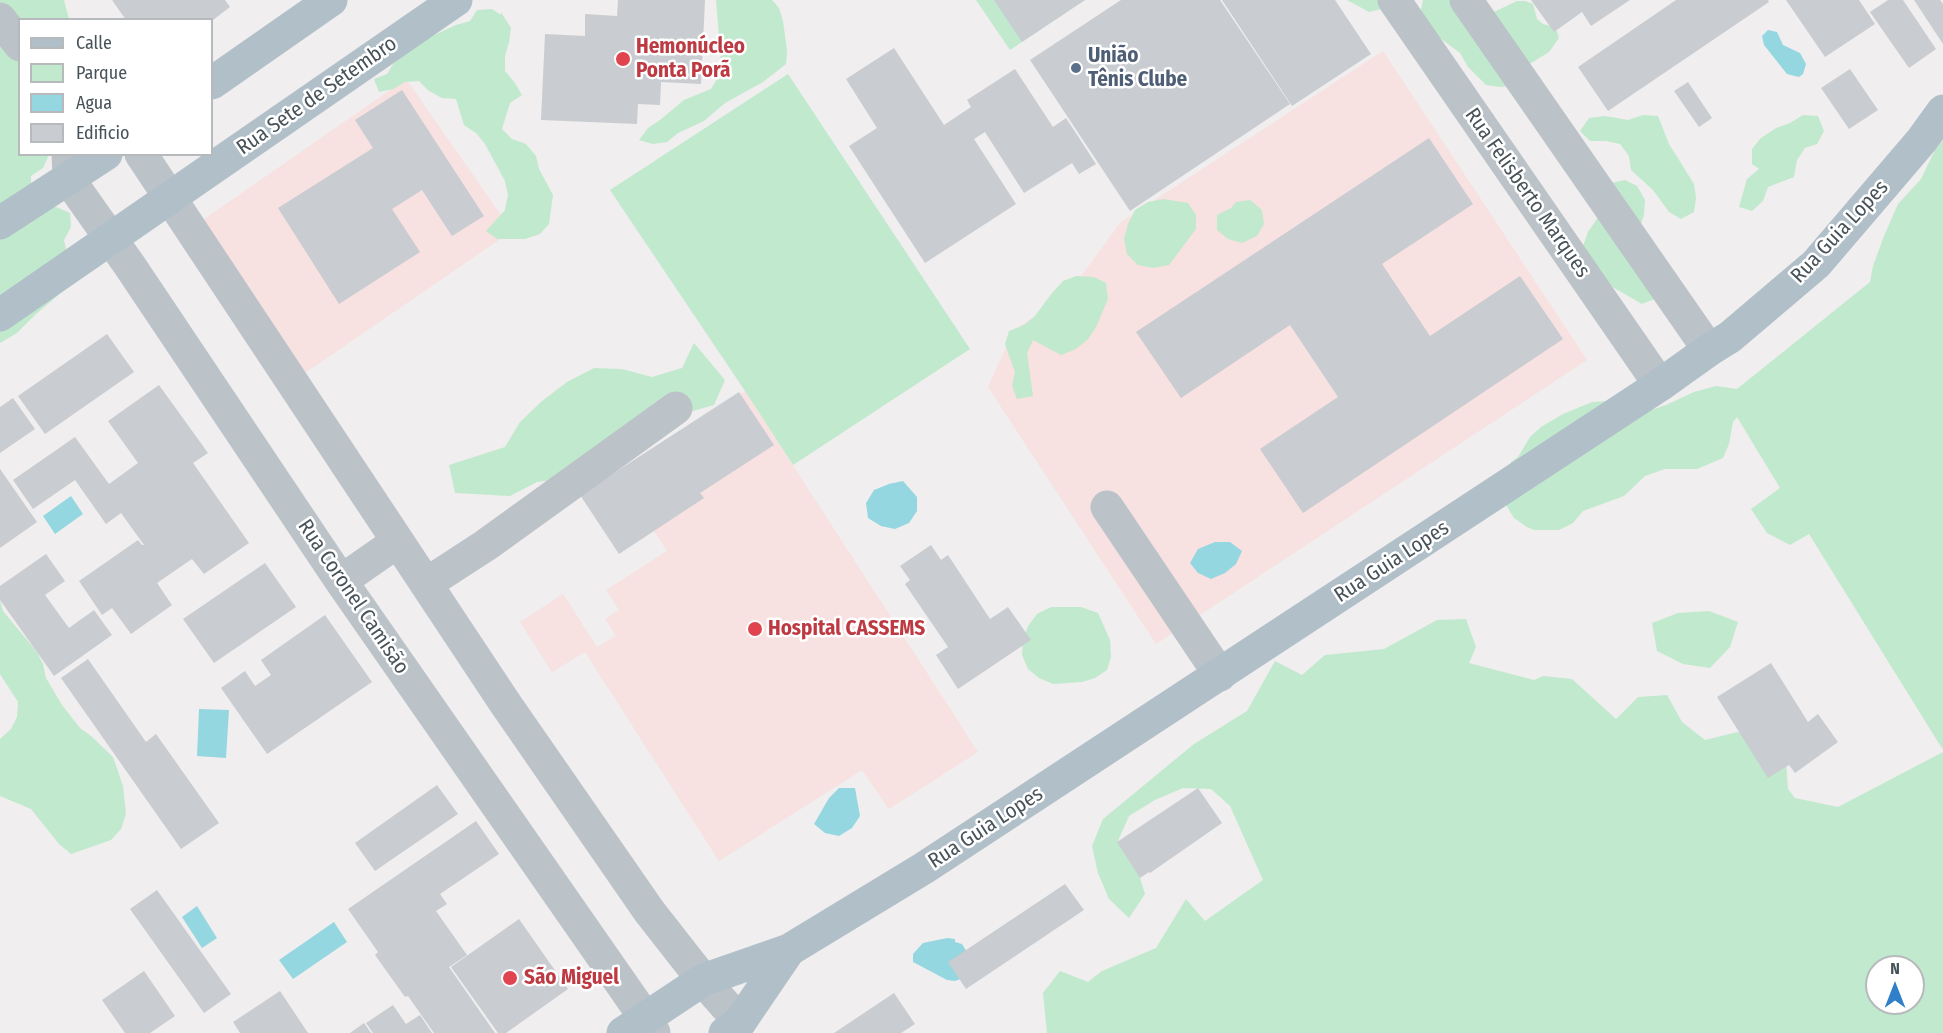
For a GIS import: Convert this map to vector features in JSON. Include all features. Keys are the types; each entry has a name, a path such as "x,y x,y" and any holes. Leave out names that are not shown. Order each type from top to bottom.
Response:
{"main road":[{"path":"213,82 331,0"},
{"name":"Rua Sete de Setembro","path":"0,315 456,0"},
{"name":"Rua Guia Lopes","path":"641,1028 703,980 789,950 924,868 1660,385 1708,350 1730,338 1816,264 1922,140 1943,111"},
{"path":"0,224 68,166 100,156"},
{"name":"Rua Guia Lopes","path":"732,1028 789,950"}],"street":[{"name":"Rua Felisberto Marques","path":"1394,0 1660,385"},
{"path":"1466,0 1708,350"},
{"path":"0,19 18,42"},
{"path":"142,156 505,704 649,911 703,980 732,1028"},
{"name":"Rua Coronel Camisão","path":"68,166 111,238 641,1028"},
{"path":"426,584 486,545 676,408"},
{"path":"1107,507 1220,675"},
{"path":"341,581 397,542"}],"shaded area":[{"path":"1383,51 1587,360 1156,644 988,387 1014,330 1067,295 1121,222"},
{"path":"406,79 512,231 305,373 200,222"},
{"name":"Hospital CASSEMS","path":"745,391 978,752 889,809 862,770 719,861 585,652 552,672 520,622 563,594 597,647 616,636 605,619 619,610 606,590 667,551 654,531 618,553 581,495"}],"green space":[{"path":"0,0 64,0 69,18 18,18 18,156 49,156 43,168 31,176 31,191 42,201 70,213 71,227 64,240 69,286 17,333 0,343"},
{"path":"716,0 772,0 779,8 783,21 787,50 786,64 763,82 725,103 704,121 678,133 667,142 653,144 639,140 648,128 684,100 711,89 718,77 721,62"},
{"path":"976,0 1085,0 1010,50"},
{"path":"1347,0 1400,0 1398,5 1369,12"},
{"path":"1423,0 1485,0 1494,12 1517,1 1525,1 1533,4 1537,19 1557,31 1559,38 1549,52 1528,65 1508,86 1486,85 1468,67 1460,53 1432,32 1421,10"},
{"path":"492,9 501,15 501,12 511,28 505,56 505,71 522,95 510,103 502,129 512,139 526,144 536,156 539,169 553,195 549,224 540,234 525,239 497,239 486,231 505,210 508,195 505,181 485,144 476,133 464,125 456,99 442,98 429,91 419,81 405,82 393,89 379,92 374,79 387,74 393,64 415,44 470,21 477,10"},
{"path":"788,74 970,349 793,465 610,190"},
{"path":"1643,115 1658,116 1669,144 1694,184 1696,198 1694,212 1681,219 1669,212 1653,190 1631,170 1629,156 1620,144 1590,141 1580,131 1589,118 1605,116 1628,120"},
{"path":"1803,115 1818,116 1824,131 1817,144 1805,148 1797,160 1794,177 1768,187 1763,201 1752,211 1739,207 1747,179 1759,169 1752,164 1752,149 1761,138 1776,128"},
{"path":"1943,140 1943,750 1809,534 1790,545 1767,533 1751,509 1780,488 1737,417 1733,422 1729,444 1723,458 1697,469 1665,469 1645,476 1624,496 1583,511 1573,523 1559,530 1534,530 1514,518 1506,505 1504,476 1511,462 1518,457 1530,437 1541,427 1563,414 1592,402 1609,401 1645,412 1694,392 1716,386 1737,389 1870,282 1873,266 1898,204 1921,179 1935,150"},
{"path":"1625,180 1637,186 1645,200 1644,215 1639,230 1657,298 1642,304 1590,274 1583,246 1588,232 1611,198 1611,183"},
{"path":"1163,199 1188,203 1196,215 1196,229 1169,265 1153,268 1138,265 1127,254 1124,239 1128,224 1135,210 1148,202"},
{"path":"1250,200 1262,210 1264,224 1257,236 1242,243 1228,239 1217,230 1217,215 1231,208 1236,202"},
{"path":"1076,276 1094,277 1106,283 1108,299 1096,327 1088,339 1076,349 1061,355 1033,340 1027,353 1033,396 1017,399 1012,386 1015,372 1005,344 1009,331 1024,325 1035,316 1063,281"},
{"path":"694,343 725,380 714,405 686,413 592,475 537,482 510,496 455,493 449,465 505,447 520,422 567,382 594,368 622,369 652,377 682,368"},
{"path":"0,600 3,611 37,652 46,678 62,705 80,728 113,757 123,786 126,814 121,829 111,840 71,854 59,844 31,809 0,796 0,739 11,729 17,717 18,702 0,674"},
{"path":"1051,607 1081,607 1098,613 1110,640 1111,657 1107,670 1095,678 1082,682 1053,684 1039,678 1028,669 1022,655 1023,640 1028,626 1037,614"},
{"path":"1709,611 1738,622 1730,647 1710,668 1683,664 1657,651 1652,623 1678,613"},
{"path":"1466,619 1476,647 1469,663 1534,680 1543,676 1572,679 1616,719 1638,697 1667,695 1682,722 1705,740 1737,732 1765,740 1786,761 1788,789 1795,798 1838,807 1943,752 1943,1033 1047,1033 1043,993 1060,971 1088,982 1102,971 1156,948 1186,899 1205,921 1263,880 1230,806 1211,789 1183,788 1155,800 1129,816 1118,841 1136,865 1145,894 1129,918 1109,899 1098,873 1092,846 1103,819 1194,744 1247,711 1275,661 1302,675 1325,655 1384,649 1437,620"}],"water":[{"path":"1768,30 1777,32 1783,45 1800,53 1806,64 1803,74 1799,77 1787,74 1764,45 1762,36"},
{"path":"903,481 917,497 917,511 909,523 895,529 881,526 868,518 866,503 874,490"},
{"path":"71,496 83,514 55,534 43,516"},
{"path":"1215,542 1230,542 1242,551 1236,564 1225,573 1211,579 1198,573 1190,563 1198,549"},
{"path":"199,709 229,710 226,758 197,756"},
{"path":"839,788 855,788 860,816 852,828 839,836 825,833 814,824 829,798"},
{"path":"197,906 217,938 202,948 182,917"},
{"path":"334,922 347,942 293,979 279,960"},
{"path":"947,938 955,939 955,942 962,944 970,957 963,978 955,981 947,980 913,962 913,954 923,943"}],"building":[{"path":"112,0 225,0 230,7 213,20 213,18 125,18"},
{"name":"Hemonúcleo Ponta Porã","path":"618,0 705,0 701,84 661,82 660,105 638,104 637,124 541,120 545,34 585,36 585,14 617,16"},
{"path":"994,0 1085,0 1022,42"},
{"path":"1121,0 1220,0 1290,104 1130,211 1030,60"},
{"path":"1222,0 1335,0 1371,54 1292,106"},
{"path":"1531,0 1630,0 1591,26 1582,12 1554,32"},
{"path":"1676,0 1768,0 1769,2 1608,111 1578,67"},
{"path":"1786,0 1859,0 1875,24 1825,57"},
{"path":"1888,0 1903,0 1936,49 1909,68 1870,12"},
{"path":"1914,0 1940,0 1943,4 1943,44"},
{"path":"894,48 944,125 971,107 967,100 1015,69 1053,127 1066,118 1096,164 1079,174 1072,163 1024,193 985,132 974,139 1016,204 925,263 849,146 877,128 846,79"},
{"path":"1850,69 1878,110 1849,129 1821,88"},
{"path":"1688,82 1712,118 1699,127 1674,91"},
{"path":"402,90 484,216 452,236 422,190 392,209 420,252 339,304 278,208 373,148 355,120"},
{"path":"1429,138 1473,204 1382,264 1430,336 1520,276 1563,339 1303,513 1260,449 1338,397 1290,325 1181,398 1136,332"},
{"path":"107,334 134,372 45,434 18,396"},
{"path":"159,385 208,453 193,463 249,543 204,574 192,559 157,583 172,605 131,634 112,608 102,615 79,581 138,540 144,545 121,513 106,524 75,480 33,509 13,480 75,437 109,484 138,463 108,421"},
{"path":"739,392 774,445 700,493 704,498 619,554 580,495"},
{"path":"13,398 35,429 0,453 0,407"},
{"path":"0,469 37,522 0,548"},
{"path":"931,545 941,560 948,555 990,619 1008,607 1031,640 958,689 936,655 948,647 905,584 910,580 900,566"},
{"path":"46,554 65,581 45,595 69,628 94,610 112,635 54,676 0,600 0,586"},
{"path":"265,563 296,607 214,663 183,619"},
{"path":"325,615 372,682 267,754 221,688 245,671 255,686 271,675 261,660"},
{"path":"88,659 146,742 156,734 219,823 181,849 61,678"},
{"path":"1771,663 1808,722 1818,714 1838,742 1795,773 1789,765 1768,778 1717,697"},
{"path":"437,785 458,814 375,871 355,843"},
{"path":"1198,788 1222,823 1140,878 1117,842"},
{"path":"476,821 499,854 440,894 447,904 436,911 467,955 449,967 495,1033 434,1033 375,955 378,952 348,909"},
{"path":"1065,884 1084,910 966,989 948,962"},
{"path":"157,890 231,994 204,1013 130,909"},
{"name":"São Miguel","path":"519,919 568,989 506,1033 498,1033 451,967"},
{"path":"144,971 175,1016 150,1033 125,1033 102,1000"},
{"path":"280,991 308,1033 240,1033 233,1022"},
{"path":"894,993 915,1024 901,1033 834,1033"},
{"path":"393,1005 406,1024 420,1015 432,1033 373,1033 366,1023"},
{"path":"364,1023 371,1033 350,1033"}],"place":[{"name":"Hemonúcleo Ponta Porã","path":"623,59"},
{"name":"União Tênis Clube","path":"1076,68"},
{"name":"Hospital CASSEMS","path":"755,629"},
{"name":"São Miguel","path":"510,978"}]}
